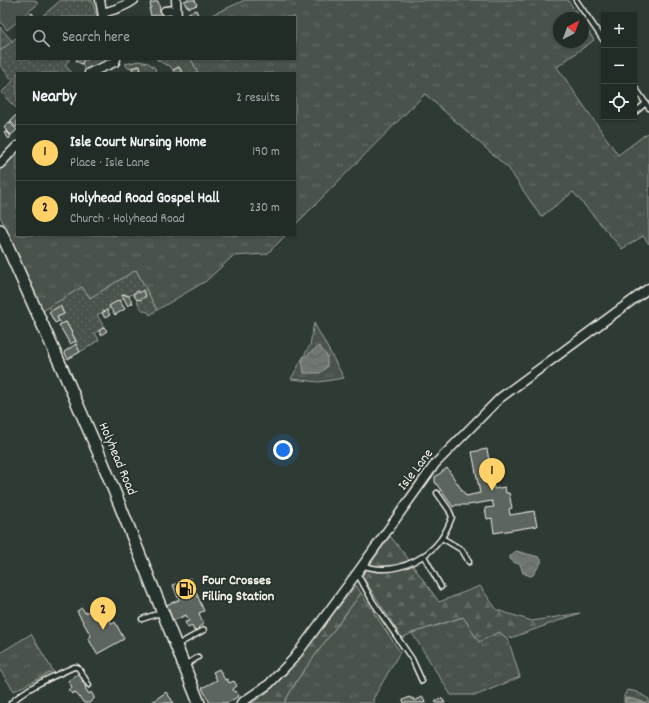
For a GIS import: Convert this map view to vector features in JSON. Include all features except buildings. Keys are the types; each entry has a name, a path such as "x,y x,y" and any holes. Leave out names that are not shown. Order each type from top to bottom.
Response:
{"main road":[{"name":"Holyhead Road","path":"0,230 97,449 199,703"}],"street":[{"path":"100,0 103,15 130,4 134,0"},
{"path":"166,11 176,13 176,0"},
{"path":"91,72 115,60"},
{"path":"0,164 16,147"},
{"name":"Isle Lane","path":"241,703 269,684 294,658 363,566 435,464 500,398 649,288"}],"lane":[{"path":"576,0 601,37"},
{"path":"637,90 649,108"},
{"path":"637,110 646,103"},
{"path":"363,566 380,569 391,569 403,566 424,556 433,548 442,538 452,517 437,493"},
{"path":"442,538 462,550 469,562"},
{"path":"424,556 441,587"},
{"path":"357,573 373,602 412,659 422,681"},
{"path":"142,619 163,612"},
{"path":"176,646 204,630"},
{"path":"184,666 198,657"},
{"path":"11,703 23,693 44,680 74,667 79,669 89,685"}],"green space":[{"path":"0,0 35,0 38,4 23,16 16,16 16,23 7,30 0,21"},
{"path":"61,0 92,0 97,16 42,16"},
{"path":"245,0 568,0 576,12 553,12 553,48 583,48 557,67 618,155 649,132 649,244 643,236 622,249 573,192 541,217 509,169 425,94 296,224 296,72 198,72 192,60 296,60 296,16 209,16"},
{"path":"0,27 12,41 0,51"},
{"path":"589,32 594,40 589,44"},
{"path":"16,38 16,60 69,60 65,65 71,72 16,72 16,108 1,93 13,81 0,65 0,51"},
{"path":"84,60 109,61 85,70 82,64"},
{"path":"158,60 192,60 198,72 182,72 179,67 173,70 169,65 166,65"},
{"path":"139,61 148,63 155,68 156,72 141,72 139,66 128,68 125,64"},
{"path":"16,153 16,236 285,236 267,254 233,256 206,281 157,310 136,270 90,298 82,287 43,311 0,216 0,169"},
{"path":"136,270 157,310 150,315 141,308 137,300 140,300 146,296 143,291 139,293 137,291 129,296 126,296 125,294 122,295 124,298 109,306 110,308 97,315 104,327 95,333 99,340 80,352 75,343 77,342 66,322 61,324 57,317 64,314 61,306 51,311 49,307 82,287 90,298"},
{"path":"314,323 344,378 319,382 291,379 310,345"},
{"path":"390,536 439,602 480,586 497,610 532,621 580,613 508,639 499,632 479,642 463,617 412,633 402,638 362,576"},
{"path":"356,585 361,593 297,680 284,703 251,703 268,692 288,672"},
{"path":"361,593 400,652 373,699 374,703 284,703 297,680"},
{"path":"464,617 499,632 508,639 520,677 477,695 451,695 412,633"},
{"path":"31,634 53,671 14,691 0,670 0,653"},
{"path":"627,690 637,692 649,699 649,703 624,703 624,696"}],"water":[{"path":"319,346 327,356 327,367 320,373 304,373 302,359"},
{"path":"516,551 539,557 542,561 533,575 530,576 523,573 520,564 515,563 510,559 510,556"},
{"path":"625,698 633,699 646,703 626,703"}],"place":[{"name":"Isle Court Nursing Home","path":"492,491"},
{"name":"Four Crosses Filling Station","path":"186,589"},
{"name":"Holyhead Road Gospel Hall","path":"103,630"}]}
